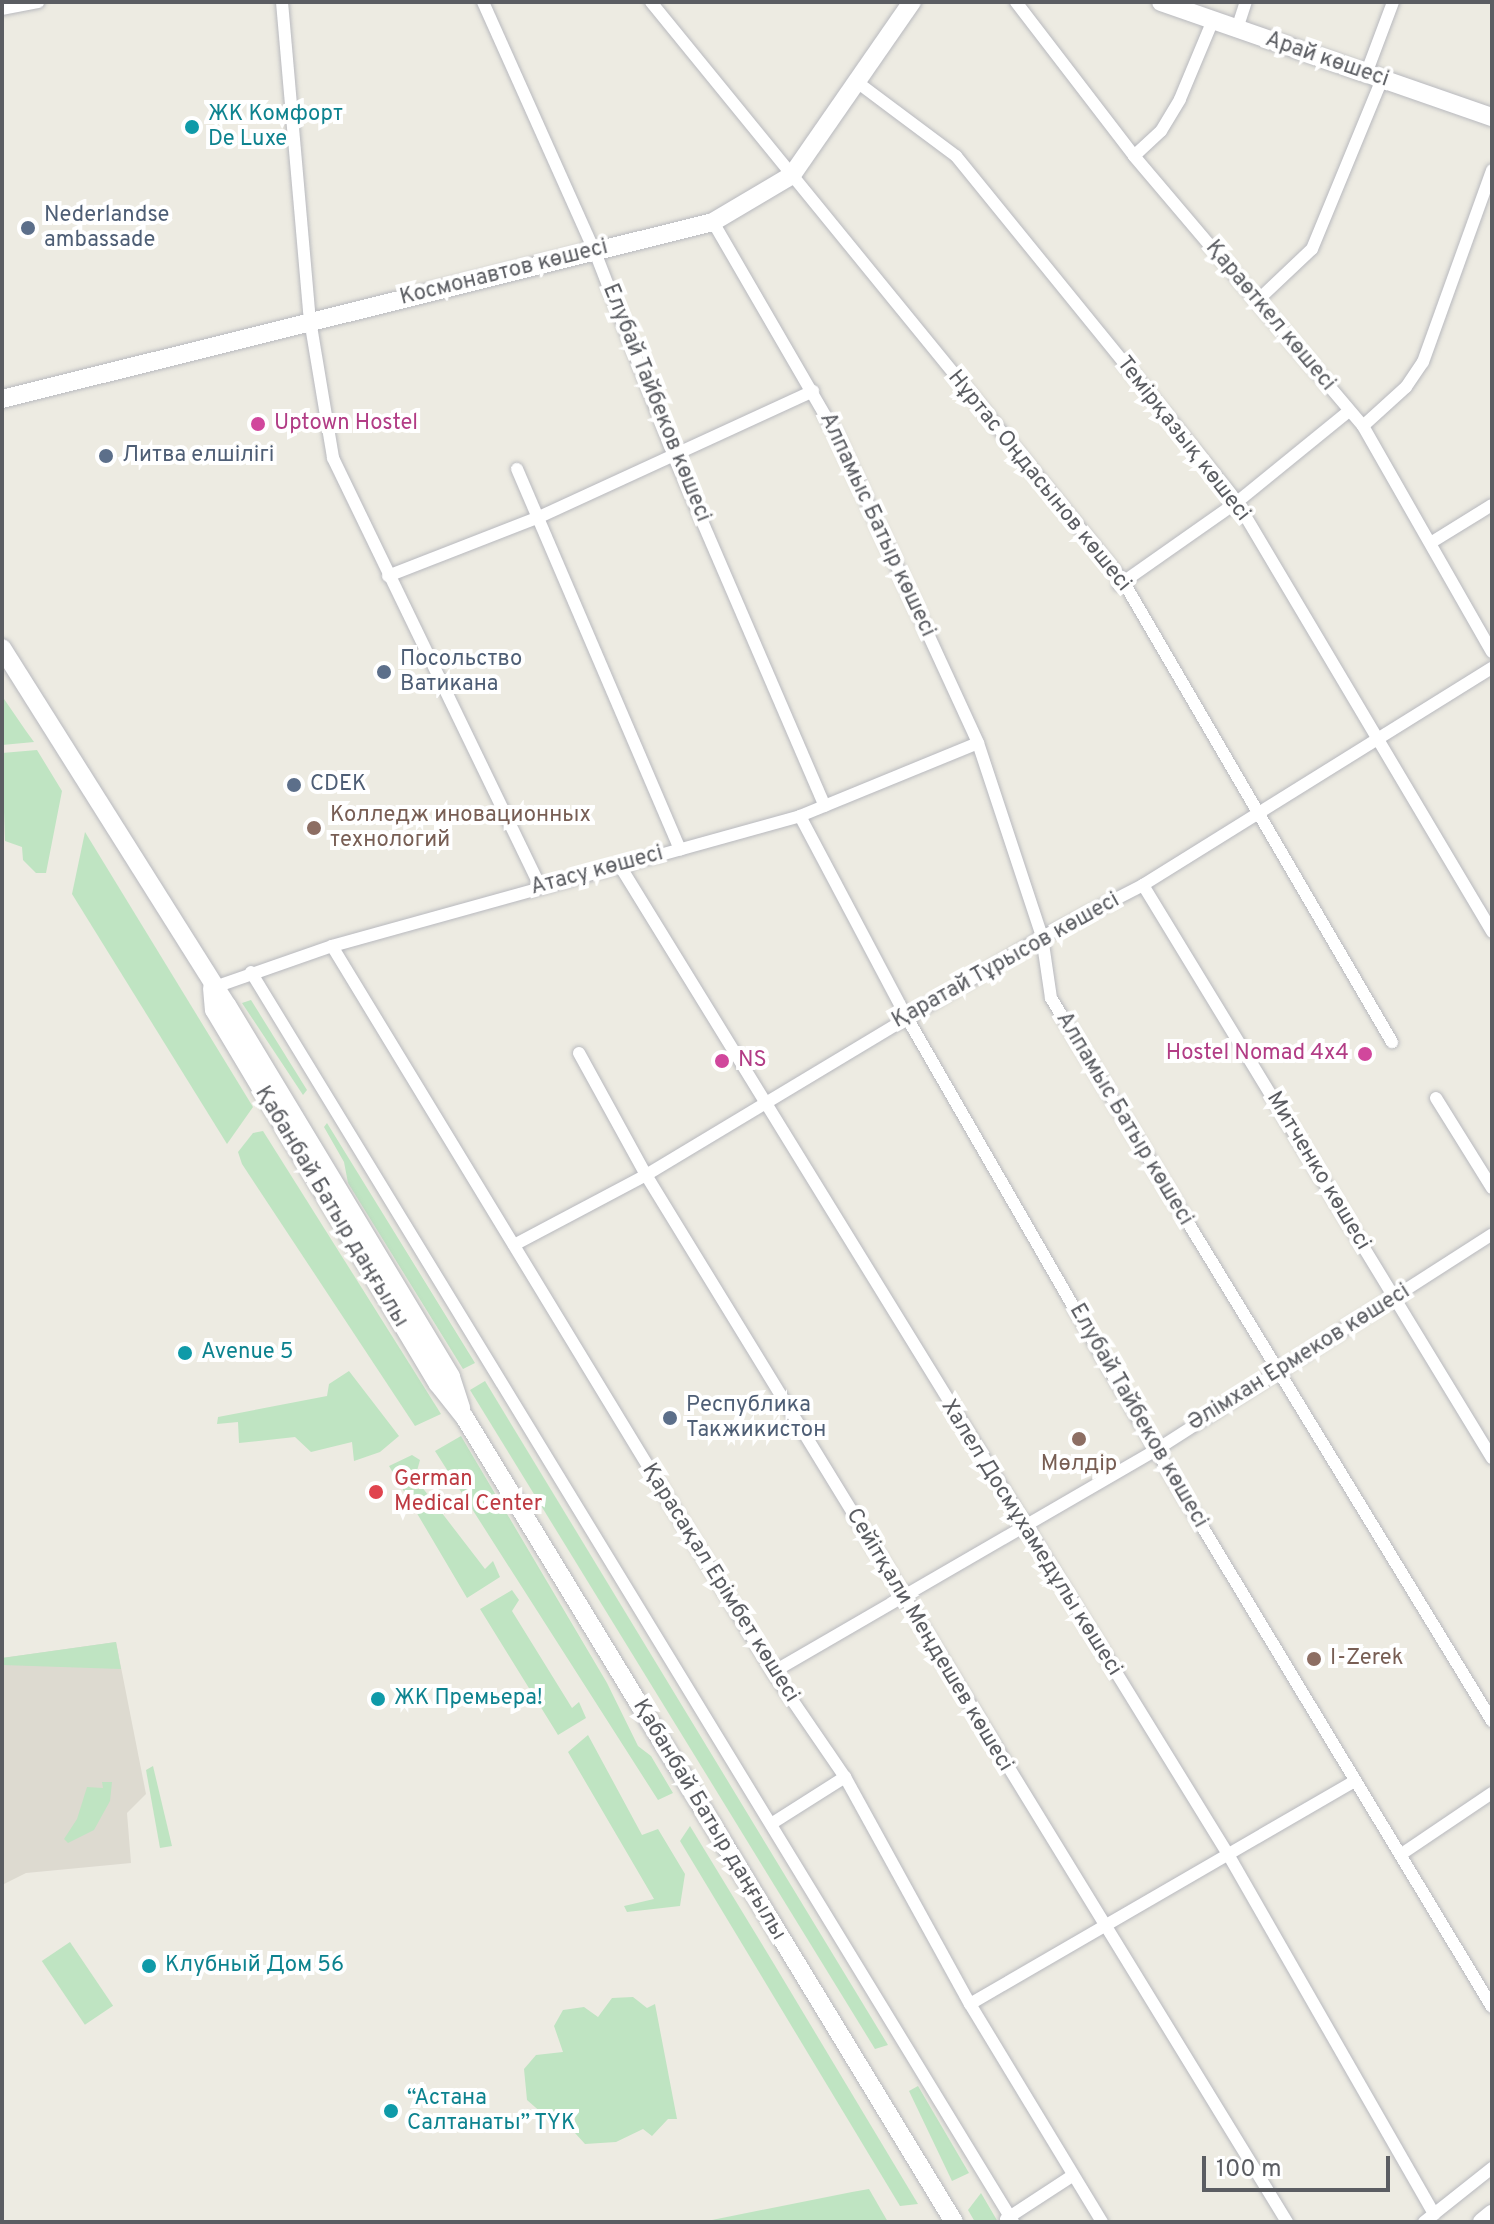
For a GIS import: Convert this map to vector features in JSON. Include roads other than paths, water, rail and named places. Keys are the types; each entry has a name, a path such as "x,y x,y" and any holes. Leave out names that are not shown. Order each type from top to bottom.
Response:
{"main road":[{"name":"Космонавтов көшесі","path":"2,399 713,222 792,175 912,2"},
{"name":"Арай көшесі","path":"1161,2 1492,117"},
{"name":"Қабанбай Батыр даңғылы","path":"2,648 212,988 214,1010 438,1384 465,1418 954,2222"},
{"path":"1482,2222 1492,2214"}],"street":[{"path":"2,9 38,2"},
{"path":"282,2 310,320 333,458 539,885"},
{"name":"Елубай Тайбеков көшесі","path":"483,2 595,252 674,456 825,806"},
{"name":"Нұртас Оңдасынов көшесі","path":"651,2 1121,583 1392,1042"},
{"name":"Қараөткел көшесі","path":"1016,2 1134,156 1363,426 1432,542 1492,652"},
{"path":"1237,29 1246,2"},
{"path":"1258,300 1312,249 1374,76 1393,2"},
{"path":"1134,156 1161,131 1180,99 1213,20"},
{"name":"Темірқазық көшесі","path":"857,82 956,156 1237,502 1377,743 1492,932"},
{"path":"1363,426 1406,387 1423,362 1492,170"},
{"name":"Алпамыс Батыр көшесі","path":"713,222 813,391 978,743 1042,937 1051,998 1492,1721"},
{"path":"388,576 537,518 813,391"},
{"path":"1121,583 1237,502 1349,411"},
{"path":"517,469 680,850"},
{"path":"1432,542 1492,505"},
{"name":"Қаратай Тұрысов көшесі","path":"514,1245 646,1175 1042,937 1143,885 1377,743 1492,668"},
{"name":"Атасу көшесі","path":"212,988 332,946 539,885 800,816 978,743"},
{"name":"Елубай Тайбеков көшесі","path":"800,816 906,1016 1156,1450 1355,1781 1403,1853 1492,2007"},
{"name":"Халел Досмұхамедұлы көшесі","path":"620,866 1024,1528 1229,1856 1429,2218"},
{"name":"Митченко көшесі","path":"1143,885 1492,1458"},
{"name":"Қарасақал Ерімбет көшесі","path":"332,946 773,1672 845,1777 970,2004 1102,2222"},
{"path":"251,972 1008,2219 1072,2176"},
{"name":"Сейітқали Меңдешев көшесі","path":"579,1053 646,1175 1105,1930 1287,2222"},
{"path":"1436,1098 1492,1188"},
{"name":"Әлімхан Ермеков көшесі","path":"773,1672 1156,1450 1492,1234"},
{"path":"771,1824 845,1777"},
{"path":"970,2004 1105,1930 1355,1781"},
{"path":"1403,1853 1492,1793"},
{"path":"1429,2218 1492,2168"}],"place":[{"name":"ЖК Комфорт De Luxe","path":"192,127"},
{"name":"Nederlandse ambassade","path":"28,228"},
{"name":"Uptown Hostel","path":"258,424"},
{"name":"Литва елшілігі","path":"106,456"},
{"name":"Посольство Ватикана","path":"384,672"},
{"name":"CDEK","path":"294,785"},
{"name":"Колледж иновационных технологий","path":"314,828"},
{"name":"Hostel Nomad 4x4","path":"1365,1054"},
{"name":"NS","path":"722,1061"},
{"name":"Avenue 5","path":"185,1353"},
{"name":"Республика Такжикистон","path":"670,1418"},
{"name":"Мөлдір","path":"1079,1439"},
{"name":"German Medical Center","path":"376,1492"},
{"name":"I-Zerek","path":"1314,1659"},
{"name":"ЖК Премьера!","path":"378,1699"},
{"name":"Клубный Дом 56","path":"149,1966"},
{"name":"“Астана Салтанаты” ТҮК","path":"391,2111"}]}
